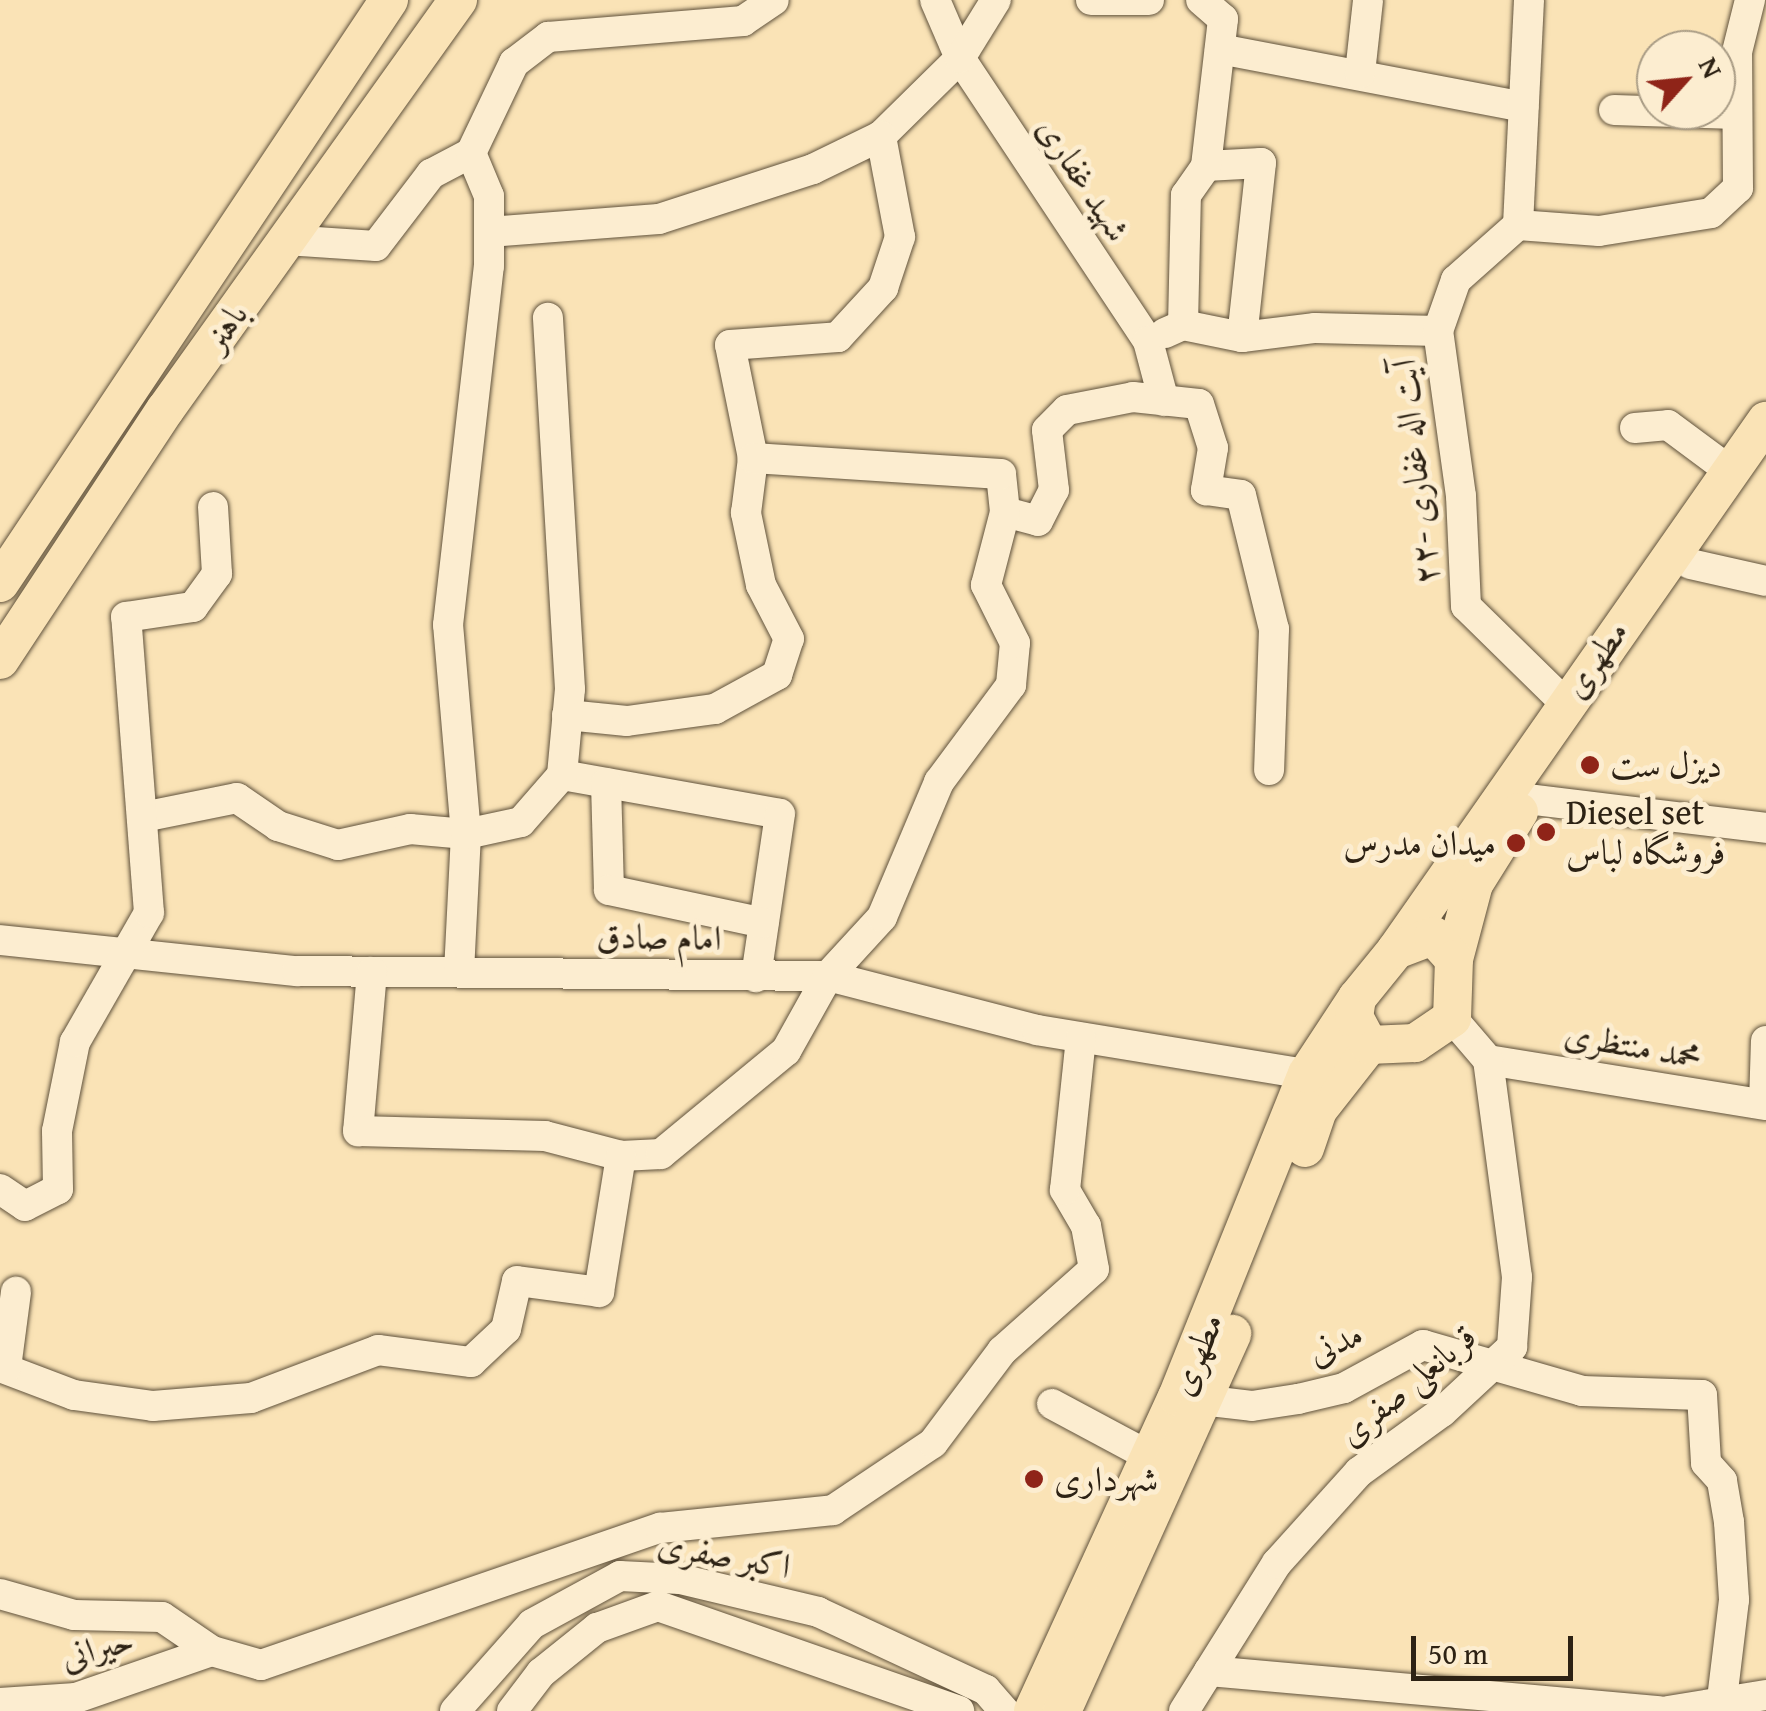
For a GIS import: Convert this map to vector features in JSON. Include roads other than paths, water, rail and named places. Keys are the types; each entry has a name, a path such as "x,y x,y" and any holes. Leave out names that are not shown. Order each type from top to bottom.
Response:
{"main road":[{"name":"باهنر","path":"0,583 388,0"},
{"name":"باهنر","path":"0,660 286,240 458,0"},
{"name":"مطهری","path":"1454,959 1474,884 1681,558 1730,471 1766,421"},
{"name":"مطهری","path":"1396,950 1564,702 1766,461"},
{"path":"1432,936 1454,959 1452,1018 1416,1043 1368,1044 1354,1018 1357,998 1396,950 1432,936"},
{"name":"مطهری","path":"1062,1711 1357,998"},
{"name":"مطهری","path":"1320,1082 1368,1044"},
{"name":"مطهری","path":"1033,1711 1150,1457 1191,1400"}],"street":[{"path":"286,240 376,246 431,174 471,153 514,63 548,37 743,21 774,0"},
{"name":"شهید غفاری","path":"935,0 960,58 1148,341 1164,400"},
{"path":"489,232 659,219 813,169 881,136 960,58 996,0"},
{"path":"1091,0 1149,0"},
{"path":"1183,326 1186,194 1206,166 1222,19 1201,0"},
{"path":"1360,73 1368,0"},
{"path":"1529,0 1518,225 1599,230 1712,213 1738,188 1752,161 1736,114 1737,52 1750,0"},
{"path":"1220,49 1360,73 1524,108"},
{"path":"1614,110 1636,111"},
{"path":"567,715 628,721 715,709 777,675 789,639 761,584 746,513 753,458 730,345 838,337 883,288 900,237 881,136"},
{"path":"459,972 466,834 448,624 489,232 488,196 471,153"},
{"path":"1206,166 1261,164 1242,337"},
{"name":"۲۲- آیت اله غفاری","path":"1518,225 1456,280 1438,331 1461,496 1466,606 1564,702"},
{"path":"144,816 237,798 278,826 338,845 410,829 466,834 520,822 562,776 567,715 548,318"},
{"path":"1148,341 1183,326 1242,337 1315,328 1438,331"},
{"path":"1005,512 1038,522 1054,490 1047,430 1067,410 1133,398 1199,404 1213,448 1206,490 1241,495 1274,628 1269,770"},
{"path":"1635,428 1668,425 1730,471"},
{"path":"372,972 358,1130 545,1136 621,1156 662,1154 786,1051 828,976 882,917 939,782 1011,685 1016,643 986,585 1005,512 1002,474 753,458"},
{"path":"0,1188 25,1206 58,1189 57,1131 75,1042 149,913 126,617 194,607 216,574 213,508"},
{"path":"1681,558 1766,581"},
{"path":"562,776 780,814 756,977"},
{"path":"606,783 608,890 764,923"},
{"path":"1527,799 1766,828"},
{"name":"امام صادق","path":"0,940 120,958 372,972 828,976 1081,1038 1320,1082"},
{"path":"1452,1018 1488,1060"},
{"path":"0,1594 74,1615 162,1618 212,1651 261,1665 660,1528 834,1510 932,1443 1002,1351 1094,1269 1086,1226 1065,1190 1081,1038"},
{"path":"1765,1105 1766,1041"},
{"name":"محمد منتظری","path":"1488,1060 1765,1105"},
{"name":"قربانعلی صفری","path":"1184,1711 1278,1563 1359,1472 1512,1347 1516,1277 1488,1060"},
{"path":"16,1292 3,1367 74,1395 152,1406 251,1398 378,1350 471,1362 506,1330 517,1282 599,1292 621,1156"},
{"name":"مدنی","path":"1191,1400 1252,1406 1344,1388 1413,1346 1582,1391 1702,1394 1706,1463 1722,1481 1734,1600 1722,1699"},
{"path":"1052,1404 1150,1457"},
{"name":"اکبر صفری","path":"454,1711 532,1624 620,1576 680,1579 818,1612 986,1690 1004,1711"},
{"name":"اکبر صفری","path":"512,1711 541,1673 597,1628 658,1606 959,1711"},
{"name":"حیرانی","path":"0,1703 76,1698 212,1651"},
{"path":"1209,1672 1659,1711"},
{"path":"1668,1711 1722,1699 1766,1695"}],"place":[{"name":"دیزل ست","path":"1590,765"},
{"name":"Diesel set فروشگاه لباس","path":"1546,832"},
{"name":"میدان مدرس","path":"1516,843"},
{"name":"شهرداری","path":"1034,1479"}]}
